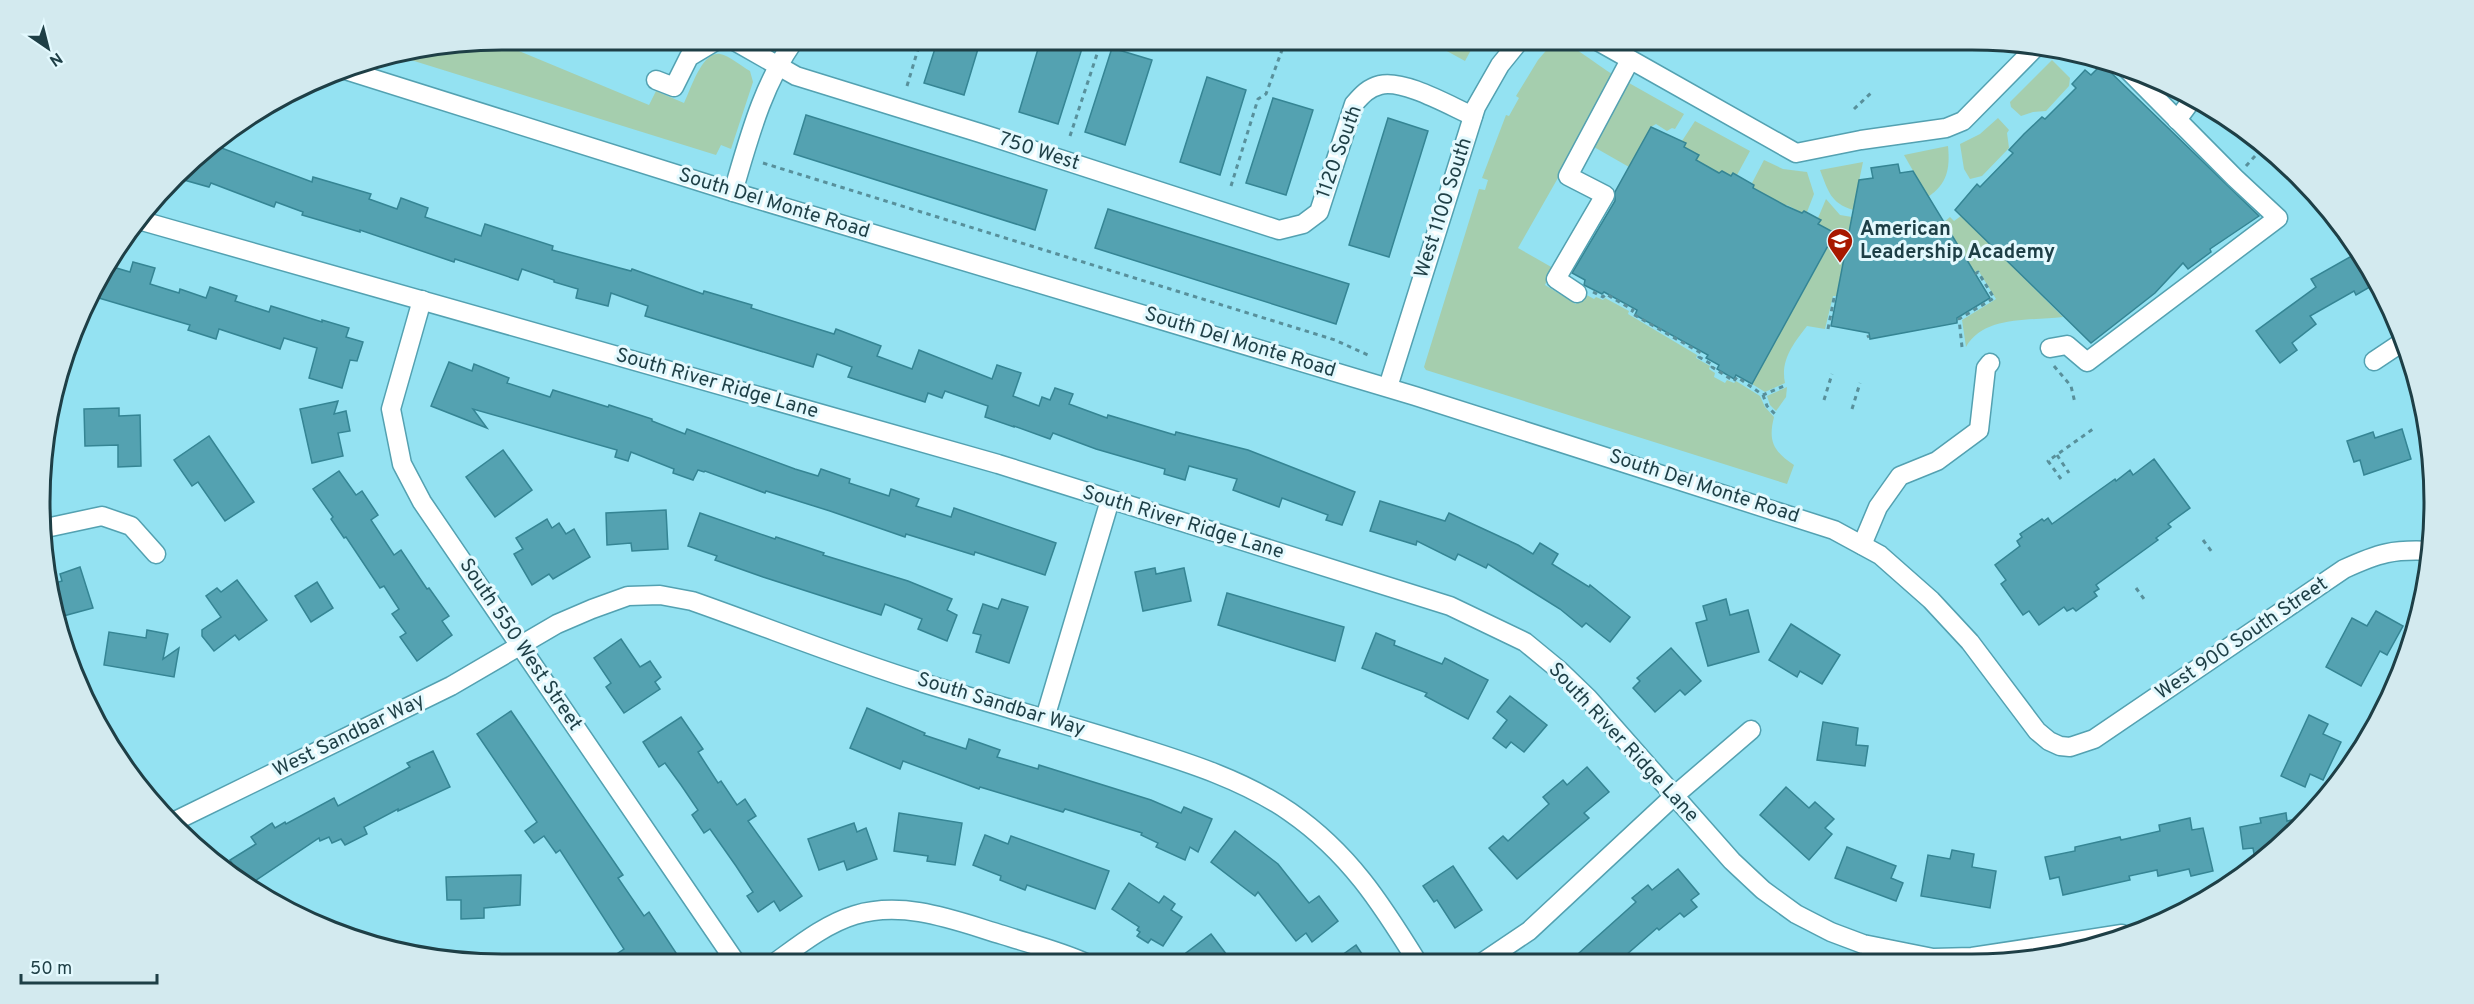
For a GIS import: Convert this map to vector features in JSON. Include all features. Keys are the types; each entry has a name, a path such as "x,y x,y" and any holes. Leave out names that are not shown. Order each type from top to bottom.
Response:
{"street":[{"path":"656,81 674,87 689,57 700,50"},
{"name":"750 West","path":"752,50 796,76 1279,230 1303,224"},
{"path":"733,192 760,102 778,64 788,50"},
{"name":"West 1100 South","path":"1388,387 1473,116 1500,65 1512,50"},
{"path":"1613,50 1796,153 1861,140 1946,128 1963,121 2030,53"},
{"path":"1582,290 1556,279 1605,195 1568,176 1630,60"},
{"name":"South Del Monte Road","path":"357,74 733,192 1388,387 1834,530 1880,555 1931,600 1970,642 2037,731 2049,741 2060,746"},
{"path":"2052,356 2067,345 2087,362 2278,218 2140,82"},
{"name":"1120 South","path":"1303,224 1319,212 1354,104 1366,91 1381,85 1400,85 1473,116"},
{"path":"2177,120 2188,105"},
{"name":"South River Ridge Lane","path":"147,222 998,464 1450,606 1525,642 1559,670 1588,698 1732,861 1764,890 1796,914 1831,932 1863,944 1913,954"},
{"name":"South 550 West Street","path":"422,300 391,409 402,464 422,502 730,954"},
{"path":"2374,361 2396,346"},
{"path":"1862,545 1878,507 1900,476 1937,461 1978,430 1986,368 1990,363"},
{"path":"1045,718 1110,500"},
{"path":"50,527 102,516 130,525 156,554"},
{"name":"West 900 South Street","path":"2060,746 2070,747 2094,739 2344,569 2376,555 2407,550 2422,551"},
{"name":"South Sandbar Way","path":"521,646 557,624 592,609 628,596 660,595 692,601 921,682 1187,762 1243,784 1289,812 1324,839 1355,870 1380,901 1412,954"},
{"name":"West Sandbar Way","path":"179,819 451,686 521,646"},
{"path":"1495,954 1528,931 1674,796 1751,730"},
{"path":"786,954 808,938 854,915 884,909 920,911 1064,954"},
{"name":"South River Ridge Lane","path":"1992,954 2088,939"}],"path":[{"path":"907,86 918,50"},
{"path":"1070,136 1098,50"},
{"path":"1231,186 1258,99 1266,94 1282,50"},
{"path":"1854,109 1871,93"},
{"path":"2235,178 2258,152"},
{"path":"763,163 1335,340 1370,356"},
{"path":"1962,347 1959,319 1994,298 1978,272 1975,274"},
{"path":"1582,290 1603,297 1605,294 1633,310 1631,313 1701,353 1699,357 1713,365 1712,368 1734,381 1737,377 1763,395 1767,406 1775,414"},
{"path":"1828,329 1834,298 1837,298"},
{"path":"2052,356 2071,386 2075,403"},
{"path":"1824,400 1832,374"},
{"path":"1852,409 1860,383"},
{"path":"1763,395 1786,385"},
{"path":"2061,479 2048,461 2093,429"},
{"path":"2057,455 2069,473"},
{"path":"2203,540 2212,552"},
{"path":"2136,588 2144,599"}],"green space":[{"path":"472,50 519,50 649,105 656,91 684,103 703,64 708,58 720,54 750,71 753,82 731,149 721,145 716,155 409,59"},
{"path":"1445,50 1471,50 1465,61"},
{"path":"1547,50 1578,50 1612,74 1603,99 1518,248 1553,268 1545,285 1576,304 1583,293 1594,299 1596,297 1603,300 1605,298 1697,355 1696,358 1710,366 1709,369 1715,373 1714,377 1725,383 1727,380 1734,383 1736,381 1760,396 1765,407 1774,417 1772,439 1774,445 1781,455 1794,465 1787,484 1426,370 1424,367 1479,189 1485,190 1488,180 1482,178 1506,115 1509,116 1519,98 1516,96"},
{"path":"2052,60 2070,78 2069,86 2046,111 2021,116 2011,107 2010,102"},
{"path":"1629,83 1684,114 1675,129 1667,131 1656,124 1651,127 1629,167 1594,147"},
{"path":"1998,118 2009,130 2007,133 2009,148 1982,176 1970,179 1964,169 1960,144 1980,134"},
{"path":"1695,121 1750,151 1737,175 1733,173 1731,176 1722,171 1719,173 1696,160 1698,155 1684,147 1682,141"},
{"path":"1948,146 1949,161 1944,181 1928,197 1904,155"},
{"path":"1764,160 1783,169 1807,172 1814,194 1807,212 1802,213 1787,205 1784,210 1753,188 1752,183"},
{"path":"1863,162 1853,210 1835,200 1820,170"},
{"path":"1826,199 1840,215 1852,217 1837,296 1833,296 1825,329 1807,326 1793,345 1784,367 1785,383 1765,392 1752,384 1835,234 1818,224 1821,220 1818,218"},
{"path":"1961,216 2063,317 1996,324 1984,329 1966,347 1962,320 1996,299 1978,270 1974,273 1944,222 1950,217 1954,221"},
{"path":"1787,387 1786,397 1776,411 1770,405 1767,396"}],"building":[{"path":"934,50 978,50 964,95 924,83"},
{"path":"1038,50 1082,50 1058,124 1019,112"},
{"path":"1111,50 1152,60 1125,145 1085,132"},
{"path":"2098,68 2110,72 2259,216 2210,249 2211,252 2188,269 2183,263 2155,293 2091,343 1955,210 1977,184 1980,187 2013,153 2009,150 2024,134 2042,117 2045,119 2076,88 2072,84 2085,70 2091,75"},
{"path":"1207,77 1246,90 1220,175 1180,162"},
{"path":"1273,98 1313,110 1286,195 1246,183"},
{"path":"806,115 1047,190 1035,230 794,154"},
{"path":"1388,118 1428,131 1389,257 1349,245"},
{"path":"1651,127 1686,143 1684,147 1699,155 1696,160 1719,173 1722,171 1731,176 1733,173 1754,185 1753,188 1786,206 1802,213 1804,211 1821,220 1818,224 1835,233 1752,384 1736,375 1734,379 1717,369 1719,365 1706,358 1708,355 1635,315 1637,310 1604,292 1602,294 1584,285 1585,280 1572,273 1615,201 1615,192"},
{"path":"221,148 312,182 313,177 371,194 369,199 397,209 401,198 428,208 425,217 481,236 485,224 553,246 552,250 631,271 632,269 703,294 704,291 752,305 751,308 834,334 836,329 881,346 877,356 912,369 919,350 992,379 997,365 1021,373 1013,396 1039,406 1042,397 1050,400 1055,388 1073,394 1069,404 1107,418 1108,415 1175,435 1176,432 1248,450 1355,492 1342,525 1326,520 1328,515 1282,498 1279,507 1233,490 1237,479 1189,466 1185,480 1164,474 1165,469 1096,449 1053,433 1050,439 1014,427 985,417 988,406 945,391 942,398 928,393 925,402 848,377 852,367 817,354 813,367 645,316 648,306 611,293 608,306 576,298 578,289 522,269 518,280 455,259 454,262 360,230 360,232 302,215 303,212 276,202 274,207 211,183 209,187 184,180"},
{"path":"1898,164 1900,173 1913,171 1990,298 1957,318 1957,323 1870,339 1869,333 1831,326 1859,180 1873,178 1871,168"},
{"path":"1108,209 1349,284 1336,324 1095,248"},
{"path":"2351,256 2370,287 2356,295 2354,291 2310,316 2316,324 2292,343 2297,350 2280,363 2256,331 2316,287 2311,279"},
{"path":"133,262 155,268 150,284 179,293 180,289 206,298 210,287 237,296 235,301 269,312 271,306 349,328 346,337 363,342 357,361 350,360 342,388 309,378 317,348 284,338 280,349 219,329 216,339 188,330 190,325 98,298 115,268 130,272"},
{"path":"449,362 472,371 474,364 509,378 507,383 550,397 553,390 608,407 609,405 652,419 652,421 685,434 687,429 795,469 818,476 821,469 850,479 849,483 889,496 891,489 919,499 916,506 951,517 954,508 1056,543 1045,575 975,552 974,555 906,534 905,537 830,511 766,491 765,493 705,471 698,470 693,480 673,473 674,469 631,452 628,461 615,457 617,450 473,409 487,428 431,406"},
{"path":"338,401 334,414 346,411 350,431 338,433 343,456 312,463 300,409"},
{"path":"119,408 119,416 140,415 141,466 118,467 118,445 85,446 84,409"},
{"path":"2402,429 2411,459 2364,475 2360,460 2354,462 2347,441 2373,432 2375,438"},
{"path":"209,436 254,502 225,521 198,482 192,486 174,460"},
{"path":"503,450 532,490 495,517 466,477"},
{"path":"2154,459 2190,508 2168,524 2171,527 2156,538 2158,540 2096,585 2099,589 2094,592 2097,596 2076,611 2073,608 2067,611 2064,607 2039,625 2029,611 2023,615 2001,584 2006,580 1995,565 2020,546 2017,541 2022,537 2020,534 2042,519 2044,521 2048,518 2052,524 2115,479 2116,481 2130,470 2133,475"},
{"path":"339,471 356,495 362,491 378,515 371,520 394,555 401,550 427,589 429,588 449,616 442,621 452,635 417,661 400,637 406,633 392,614 399,609 384,586 380,588 346,537 344,538 331,519 333,517 313,489"},
{"path":"1380,501 1445,521 1449,513 1533,554 1540,543 1558,554 1552,564 1589,587 1590,585 1630,617 1610,642 1586,623 1582,627 1560,609 1488,564 1486,568 1458,554 1455,560 1417,541 1416,545 1370,531"},
{"path":"666,510 668,549 632,551 631,543 607,545 606,513"},
{"path":"700,513 908,581 952,599 947,610 957,615 947,641 918,629 922,619 885,604 881,615 715,560 717,556 688,546"},
{"path":"547,519 552,528 559,523 566,534 574,529 590,557 553,579 549,574 532,585 514,554 523,549 516,538"},
{"path":"80,567 93,608 64,616 57,583 62,581 60,574"},
{"path":"1155,568 1156,574 1184,568 1191,601 1143,611 1135,572"},
{"path":"237,580 267,620 239,640 235,635 214,651 202,636 202,630 221,617 206,596 217,588 221,592"},
{"path":"317,582 333,608 311,622 295,596"},
{"path":"1227,593 1344,627 1335,661 1218,625"},
{"path":"1002,599 1028,607 1009,663 976,652 981,635 973,633 983,604 998,609"},
{"path":"1726,599 1730,615 1748,610 1759,652 1708,666 1696,623 1707,620 1703,606"},
{"path":"2376,611 2403,626 2387,655 2380,651 2361,686 2326,667 2352,618 2367,626"},
{"path":"1791,624 1840,655 1822,684 1800,671 1797,677 1769,660"},
{"path":"147,630 168,634 163,659 179,648 174,677 104,665 109,632 146,638"},
{"path":"1376,633 1395,641 1394,645 1442,664 1445,658 1488,680 1468,719 1425,696 1427,693 1362,668"},
{"path":"621,639 640,667 650,661 661,677 655,682 660,689 624,713 606,687 611,683 594,658"},
{"path":"1671,648 1701,681 1685,695 1680,690 1655,712 1633,688 1640,681 1637,678"},
{"path":"1510,696 1547,725 1524,752 1511,742 1506,748 1493,738 1507,720 1497,712"},
{"path":"867,708 925,733 924,735 966,749 969,739 1000,750 997,757 1038,769 1039,765 1151,800 1181,813 1184,807 1212,819 1198,852 1190,847 1185,860 1156,847 1158,843 1141,835 1142,833 1065,809 1063,812 980,787 979,789 903,761 900,769 850,748"},
{"path":"511,711 623,875 618,878 644,916 649,912 677,954 616,954 624,949 560,850 556,853 544,836 534,843 525,831 537,822 477,734"},
{"path":"2309,715 2328,724 2323,734 2341,742 2323,780 2310,774 2305,787 2281,776"},
{"path":"681,717 703,749 698,752 718,783 721,781 737,805 745,799 756,816 748,821 802,896 780,911 774,901 758,912 747,896 753,892 736,866 710,829 704,833 692,815 698,810 665,763 659,767 643,742"},
{"path":"1823,722 1858,728 1856,745 1868,746 1865,766 1817,760"},
{"path":"433,751 450,787 398,811 398,809 364,827 367,834 345,845 341,839 332,843 329,837 320,841 319,838 255,881 234,866 230,860 256,844 251,837 272,823 275,828 285,822 286,824 334,798 338,806 410,767 407,763"},
{"path":"1587,767 1609,792 1584,813 1589,818 1517,879 1489,848 1503,836 1508,841 1549,804 1543,797 1563,780 1567,785"},
{"path":"1786,787 1809,808 1815,802 1834,819 1825,828 1832,834 1809,860 1760,815"},
{"path":"899,813 962,823 955,865 927,861 928,856 894,851"},
{"path":"2286,813 2287,821 2294,819 2254,855 2253,848 2243,849 2240,827 2261,823 2260,818"},
{"path":"2190,818 2192,830 2203,828 2213,871 2191,876 2189,869 2158,876 2157,870 2129,876 2130,880 2063,895 2059,877 2050,879 2045,857 2075,851 2075,847 2160,831 2159,825"},
{"path":"854,823 857,832 866,828 877,859 847,870 844,861 819,870 808,839"},
{"path":"1235,831 1278,864 1309,903 1319,896 1338,921 1312,942 1306,933 1296,941 1258,892 1255,896 1211,862"},
{"path":"985,835 1008,844 1011,836 1109,871 1095,909 1027,885 1025,890 1000,880 1001,876 973,865"},
{"path":"1847,847 1896,866 1891,878 1903,883 1896,901 1835,878"},
{"path":"1952,850 1974,854 1972,867 1996,871 1990,908 1921,896 1928,855 1950,859"},
{"path":"1453,866 1482,910 1455,928 1437,900 1434,902 1423,886"},
{"path":"1678,869 1699,894 1691,900 1697,907 1684,917 1680,913 1659,930 1657,928 1627,954 1578,954 1636,902 1632,898 1648,885 1652,890"},
{"path":"521,875 520,905 484,908 484,918 461,919 461,900 447,900 446,877"},
{"path":"1129,883 1159,903 1164,896 1175,904 1171,910 1182,917 1163,946 1151,939 1148,943 1137,936 1140,932 1137,930 1139,927 1112,909"},
{"path":"1211,934 1226,954 1187,954"},
{"path":"1356,945 1362,954 1344,954"}],"place":[{"name":"American Leadership Academy","path":"1840,264"}]}
